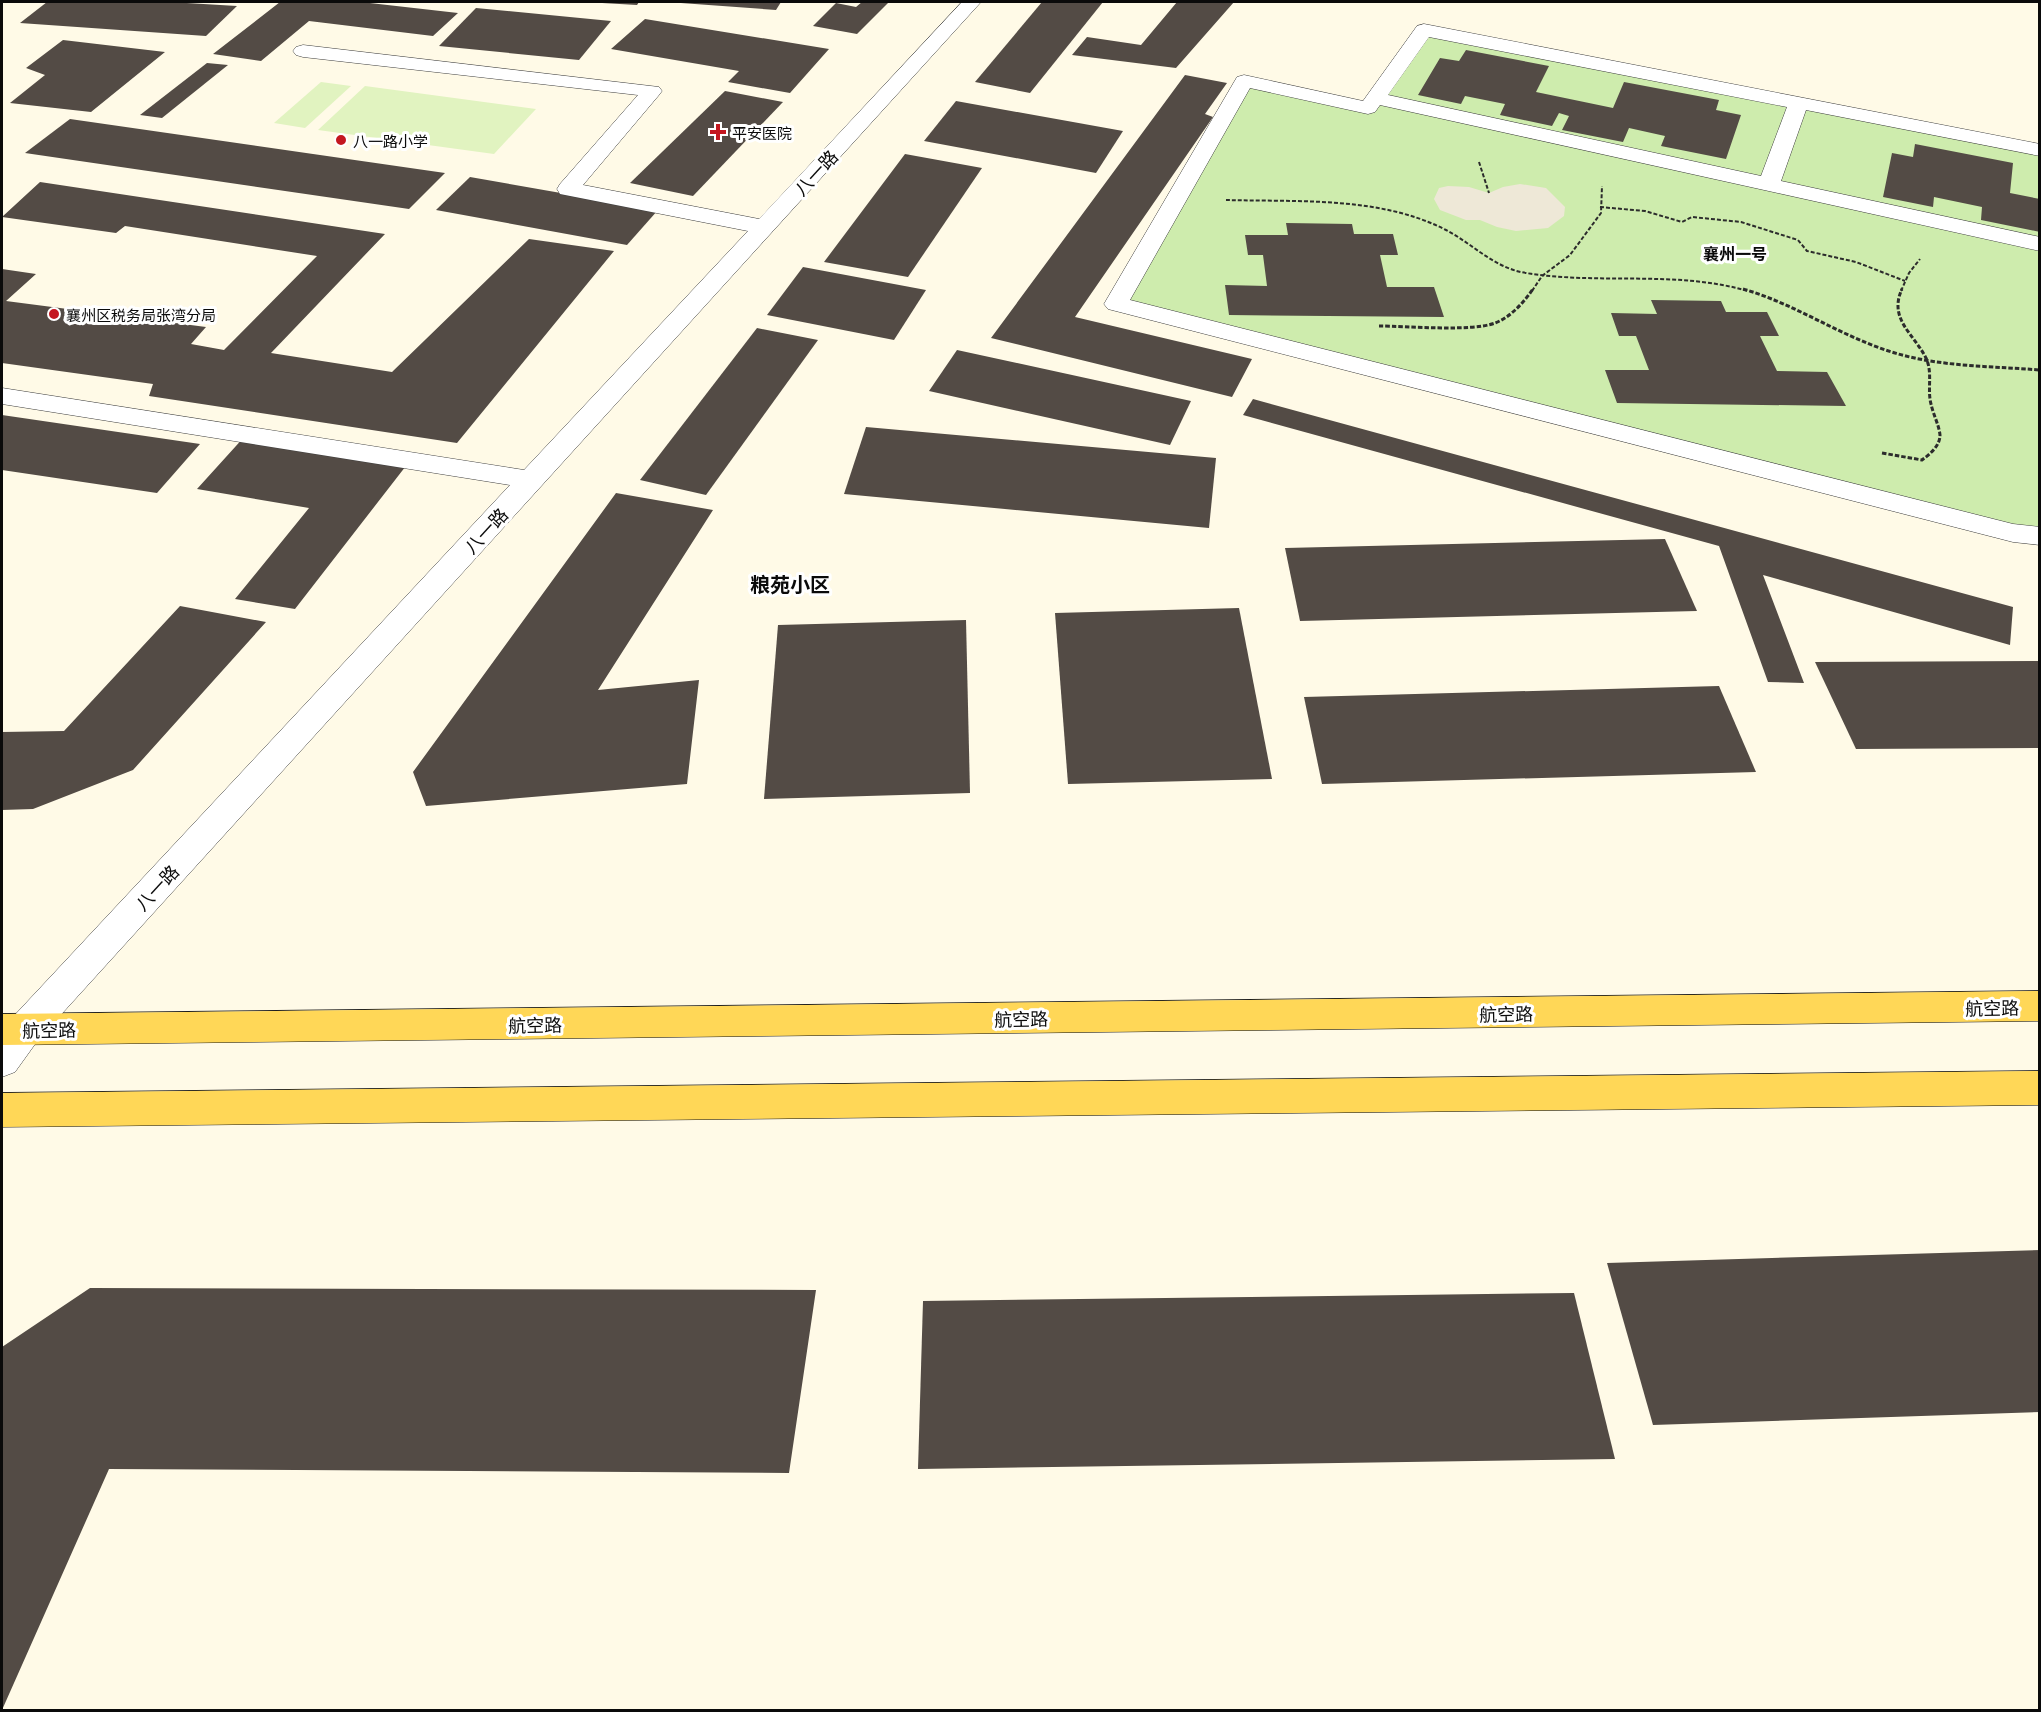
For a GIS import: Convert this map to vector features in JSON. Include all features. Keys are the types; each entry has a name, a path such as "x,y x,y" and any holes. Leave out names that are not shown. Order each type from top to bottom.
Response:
{"main road":[{"name":"航空路","path":"13,1030 2040,1006"},
{"path":"2,1110 2040,1088"}],"street":[{"name":"八一路","path":"2,1060 13,1030 531,480 972,2"},
{"path":"2040,150 1424,30 1368,108 1244,81 1116,304 2013,533 2040,536"},
{"path":"303,51 652,91 568,189 764,227"},
{"path":"1375,98 2040,244"},
{"path":"1769,185 1798,103"},
{"path":"2,396 531,480"}],"path":[{"path":"1372,326 1474,327 1496,323 1513,312 1542,276 1570,255 1601,213 1602,187 1597,147"},
{"path":"1180,192 1208,199 1311,202 1391,210 1446,230 1490,260 1522,273 1582,280 1643,279 1725,284 1767,296 1840,332 1895,353 1946,363 2040,370"},
{"path":"1600,207 1644,211 1683,222 1692,217 1741,222 1798,240 1807,251 1856,262 1905,281"},
{"path":"1878,453 1922,460 1934,451 1940,436 1930,400 1931,379 1926,359 1901,322 1896,301 1905,281 1924,254 1964,228"}],"green space":[{"path":"1424,30 2039,150 2039,536 1116,304 1244,81 1368,108"},
{"path":"321,82 351,86 305,128 274,123"},
{"path":"365,86 536,109 494,154 318,130"}],"shaded area":[{"path":"1520,184 1546,188 1565,207 1564,216 1548,228 1516,231 1480,220 1466,220 1440,210 1434,199 1439,188 1448,186 1469,187 1489,193 1503,187"}],"building":[{"path":"47,2 170,2 237,6 206,36 20,23"},
{"path":"280,2 361,2 458,13 433,36 309,21 261,61 213,54"},
{"path":"602,2 639,2 637,5"},
{"path":"667,2 781,2 776,10"},
{"path":"862,2 889,2 857,34 813,26 836,3 856,7"},
{"path":"1042,2 1103,2 1030,93 975,82"},
{"path":"1177,2 1234,2 1176,68 1072,55 1087,37 1141,45"},
{"path":"476,8 611,21 579,60 439,46"},
{"path":"645,19 829,49 790,93 728,82 739,71 611,49"},
{"path":"63,40 165,52 91,112 10,103 45,75 26,68"},
{"path":"1466,50 1549,66 1536,92 1613,108 1624,82 1719,100 1716,110 1741,115 1726,159 1661,146 1665,136 1629,128 1623,142 1562,130 1569,116 1559,113 1552,126 1500,115 1505,104 1465,96 1461,104 1418,95 1440,58 1459,61"},
{"path":"207,63 228,65 162,118 140,115"},
{"path":"1185,75 1227,83 1205,114 1213,117 1075,317 1252,359 1232,397 991,338"},
{"path":"725,91 783,102 693,196 630,183"},
{"path":"956,101 1123,131 1096,173 924,141"},
{"path":"70,119 445,173 409,209 25,153"},
{"path":"1915,144 2013,163 2010,193 2040,199 2040,232 1981,220 1982,207 1934,197 1933,207 1883,197 1892,153 1913,157"},
{"path":"905,154 982,168 908,277 824,262"},
{"path":"470,177 658,210 627,245 436,210"},
{"path":"40,182 385,234 271,353 392,372 529,239 614,251 457,443 149,396 153,384 2,363 2,269 36,274 6,301 206,327 191,344 224,350 317,256 125,226 116,233 2,217"},
{"path":"1286,223 1352,224 1354,234 1393,234 1398,255 1380,255 1387,287 1434,287 1444,317 1229,315 1225,285 1267,286 1263,255 1248,255 1245,235 1288,235"},
{"path":"803,267 926,290 894,340 767,315"},
{"path":"1651,300 1721,301 1726,312 1767,312 1779,336 1760,336 1777,371 1827,372 1846,406 1617,403 1605,370 1649,370 1636,336 1619,336 1611,313 1657,314"},
{"path":"757,328 818,340 706,495 640,480"},
{"path":"957,350 1191,401 1170,445 929,391"},
{"path":"1253,399 2013,607 2010,645 1763,575 1804,683 1768,682 1719,546 1243,415"},
{"path":"2,415 200,444 157,493 2,470"},
{"path":"866,427 1216,458 1209,528 844,494"},
{"path":"245,436 409,462 295,609 235,599 309,508 197,489"},
{"path":"616,493 713,510 598,690 699,680 687,784 426,806 413,772"},
{"path":"1665,539 1697,611 1300,621 1285,548"},
{"path":"180,606 266,622 133,770 33,809 2,810 2,732 64,731"},
{"path":"1239,608 1272,779 1068,784 1055,613"},
{"path":"966,620 970,793 764,799 778,625"},
{"path":"2040,661 2040,748 1856,749 1815,662"},
{"path":"1719,686 1756,772 1322,784 1304,697"},
{"path":"2040,1250 2040,1412 1653,1425 1607,1263"},
{"path":"90,1288 816,1290 789,1473 109,1469 2,1710 2,1347"},
{"path":"1574,1293 1615,1459 918,1469 923,1301"}],"place":[{"name":"平安医院","path":"718,132"},
{"name":"八一路小学","path":"341,140"},
{"name":"襄州区税务局张湾分局","path":"54,314"}],"district":[{"name":"襄州一号","path":"1735,253"},
{"name":"粮苑小区","path":"790,583"}]}
